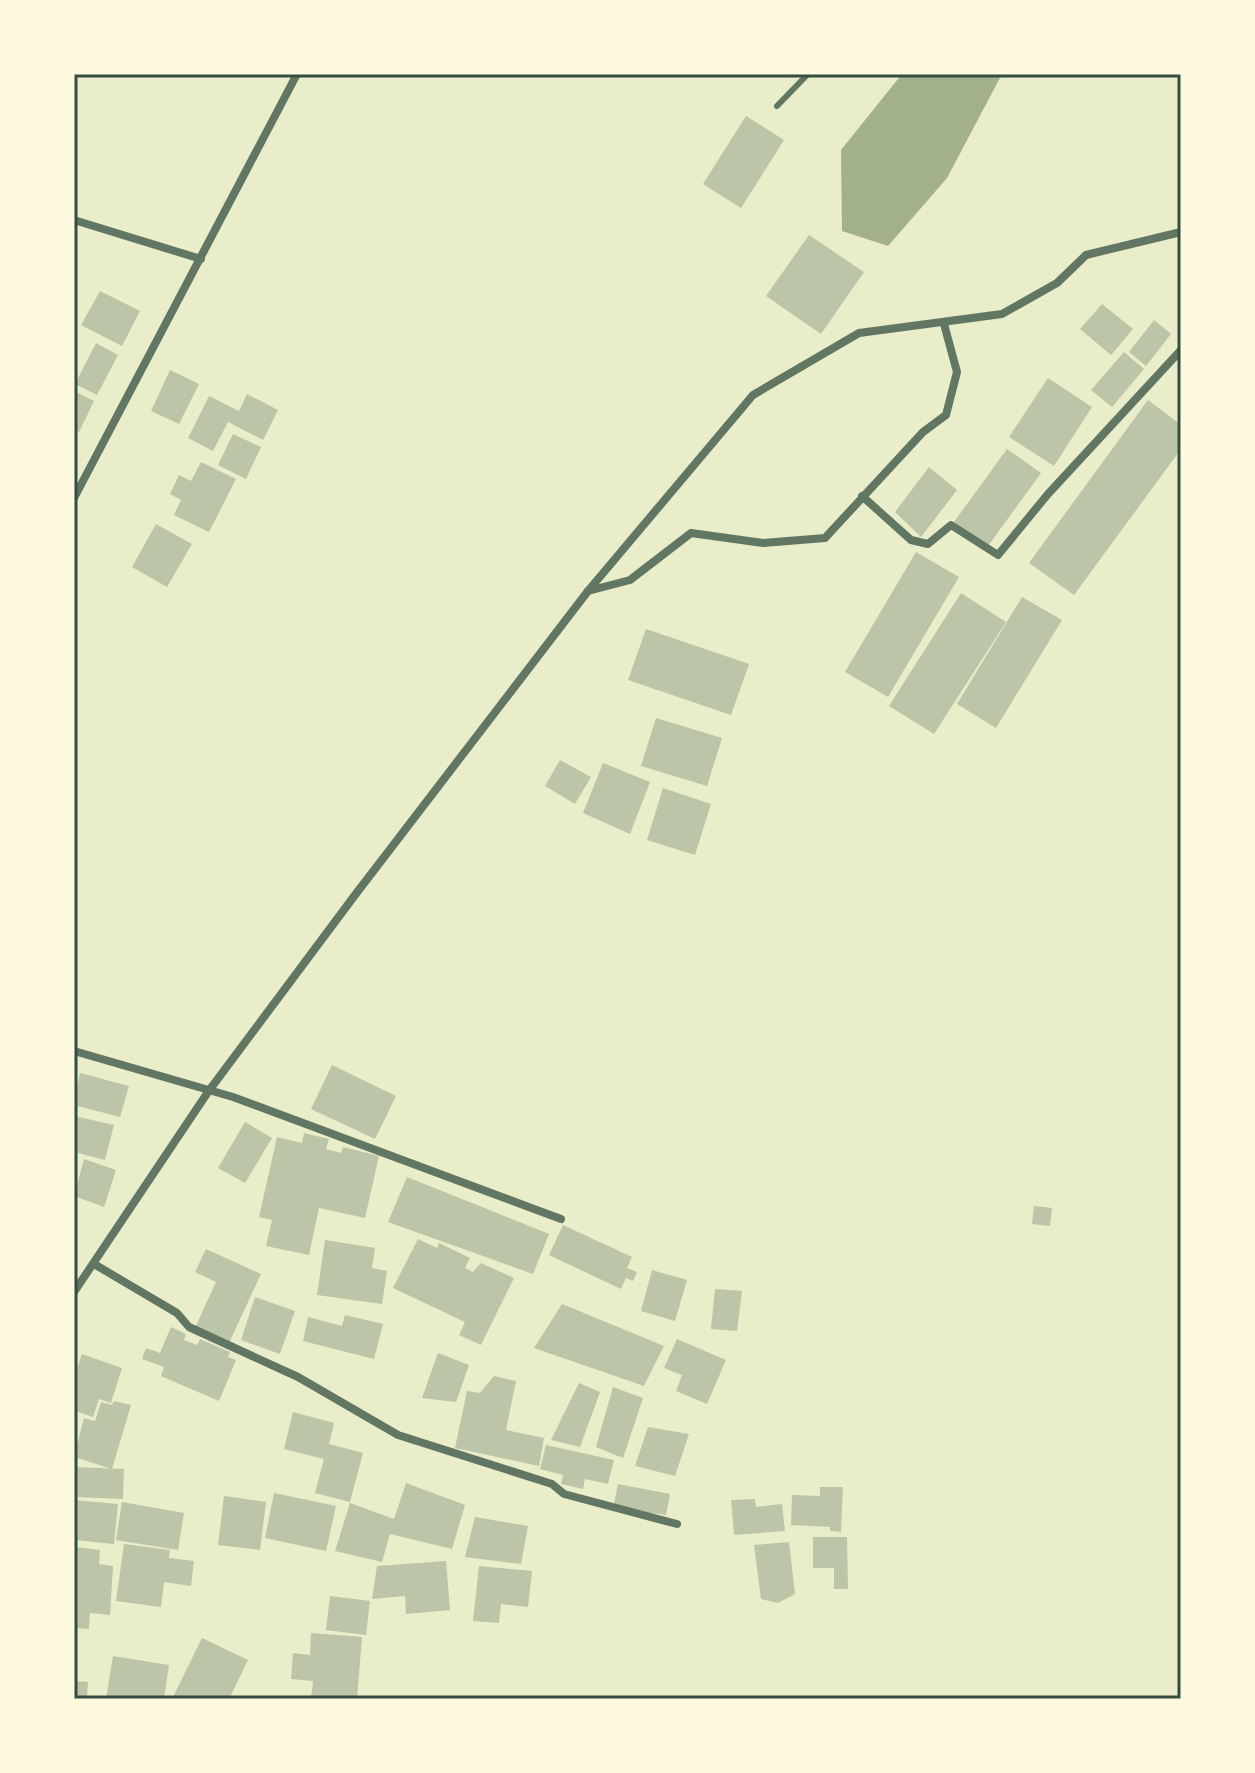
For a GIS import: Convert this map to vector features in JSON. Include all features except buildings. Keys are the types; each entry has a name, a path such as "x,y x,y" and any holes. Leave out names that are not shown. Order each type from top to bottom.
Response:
{"street":[{"path":"74,498 297,74"},
{"path":"74,220 201,259"},
{"path":"74,1292 208,1092 588,591 753,395 859,333 944,324 1017,308 1057,283 1086,255 1181,232"},
{"path":"588,591 630,580 691,533 763,543 825,538 923,432 946,415 957,372 944,324"},
{"path":"862,496 911,540 928,544 951,525 998,555 1048,494 1181,350"},
{"path":"74,1051 241,1099 561,1219"},
{"path":"94,1264 177,1313 189,1327 298,1377 398,1435 552,1484 564,1494 677,1524"}],"lane":[{"path":"777,106 808,74"}],"shaded area":[{"path":"902,74 1002,74 947,178 888,246 842,231 841,150"}]}
